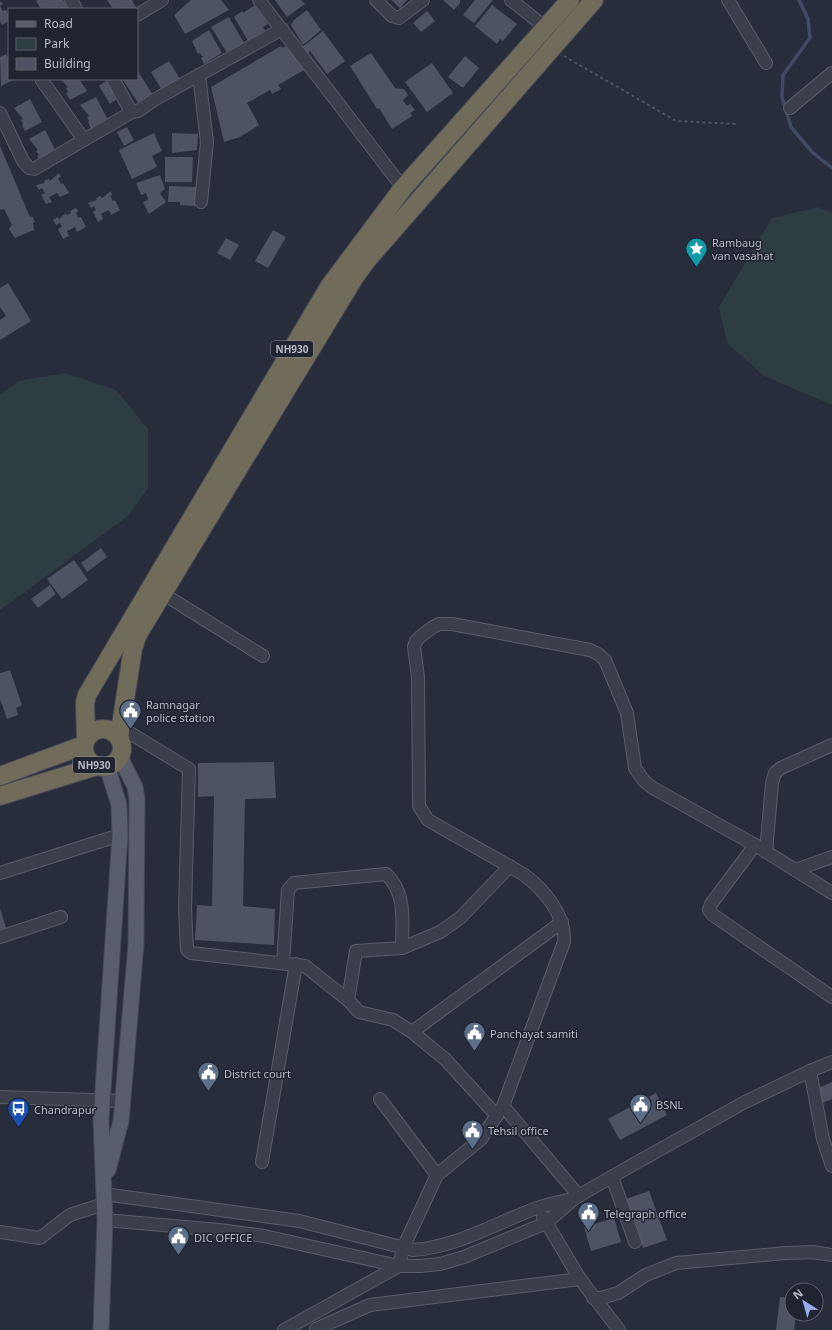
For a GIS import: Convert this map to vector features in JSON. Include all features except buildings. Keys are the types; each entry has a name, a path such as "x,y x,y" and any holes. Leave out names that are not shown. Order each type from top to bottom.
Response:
{"highway":[{"name":"NH930","path":"0,796 108,763 122,747 120,732 135,640 157,590 329,287 403,188 570,0"},
{"name":"NH930","path":"108,763 87,759 84,753 85,703 87,695 157,590 360,269 594,0"},
{"name":"NH930","path":"0,776 85,742 93,731 99,729 120,732"}],"main road":[{"path":"101,1330 105,1220 101,1120 104,1099 120,835 119,805 108,763"},
{"path":"104,1195 121,1120 136,944 137,799 135,787 108,763"}],"street":[{"path":"138,14 162,0"},
{"path":"259,0 403,188"},
{"path":"376,0 392,16 399,18 423,0"},
{"path":"511,0 545,28 556,43"},
{"path":"728,0 766,63"},
{"path":"0,113 3,128 23,161 29,168 39,167 132,112 138,111 282,29"},
{"path":"790,108 832,74"},
{"path":"199,75 207,142 201,202"},
{"path":"42,80 84,140"},
{"path":"115,80 132,112"},
{"path":"157,590 263,656"},
{"path":"284,1330 399,1266 403,1248 437,1175 481,1139 500,1111 564,942 565,933 562,922 543,892 534,882 510,866 428,820 420,806 418,677 414,647 416,641 421,636 439,624 452,624 590,650 598,654 605,660 621,697 630,727 635,768 644,781 653,788 755,845 832,893"},
{"path":"120,732 189,769 185,908 187,950 191,953 305,966 348,1000 359,1012 394,1020 412,1032 445,1059 500,1111 577,1197"},
{"path":"766,852 772,783 775,773 781,768 832,745"},
{"path":"0,873 120,835"},
{"path":"755,845 711,904 709,910 713,915 832,997"},
{"path":"795,870 832,858"},
{"path":"348,1000 356,951 402,948 450,926 510,866"},
{"path":"283,963 288,890 294,883 386,874 395,885 402,906 402,948"},
{"path":"0,937 61,917"},
{"path":"412,1032 562,922"},
{"path":"262,1162 296,964"},
{"path":"105,1220 219,1230 264,1236 399,1266 440,1264 464,1257 546,1223 577,1197 745,1102 810,1070 832,1062"},
{"path":"810,1070 823,1139 832,1166"},
{"path":"0,1097 104,1099 123,1101"},
{"path":"380,1099 437,1175"},
{"path":"612,1177 635,1242"},
{"path":"0,1232 40,1238 70,1215 104,1195 299,1221 413,1250 431,1248 464,1239 537,1207 577,1197"},
{"path":"537,1207 569,1257 580,1279 615,1328"},
{"path":"593,1298 605,1298 618,1293 646,1275 676,1263 786,1253 813,1252 832,1255"},
{"path":"316,1329 370,1305 580,1279"}],"path":[{"path":"556,43 676,122 736,124"}],"green space":[{"path":"818,207 832,212 832,405 764,376 727,343 719,307 772,218"},
{"path":"65,373 116,390 148,429 148,488 128,516 0,610 0,395 19,381"}],"waterway":[{"path":"799,0 808,19 810,38 783,75 782,97 791,127 812,152 832,168"}],"place":[{"name":"Rambaug van vasahat","path":"697,268"},
{"name":"Ramnagar police station","path":"130,730"},
{"name":"Panchayat samiti","path":"475,1052"},
{"name":"District court","path":"208,1092"},
{"name":"BSNL","path":"641,1124"},
{"name":"Chandrapur","path":"18,1128"},
{"name":"Tehsil office","path":"472,1150"},
{"name":"Telegraph office","path":"589,1232"},
{"name":"DIC OFFICE","path":"178,1256"}]}
